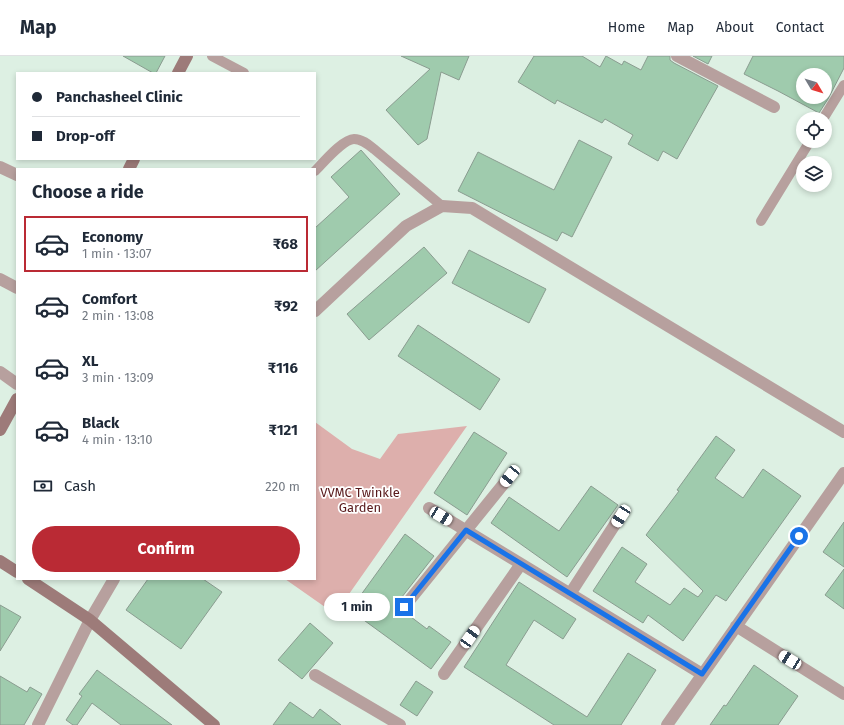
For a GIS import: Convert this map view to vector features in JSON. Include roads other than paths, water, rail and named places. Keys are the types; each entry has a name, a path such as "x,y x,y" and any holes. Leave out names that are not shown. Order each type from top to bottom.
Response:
{"street":[{"path":"179,72 187,56"},
{"path":"677,56 774,107"},
{"path":"0,167 16,175"},
{"path":"316,310 406,226 442,206 472,208 844,432"},
{"path":"0,279 16,287"},
{"path":"0,372 16,383"},
{"path":"0,430 16,401"},
{"path":"667,725 844,473"},
{"path":"404,607 510,476"},
{"path":"429,508 702,674"},
{"path":"570,594 621,516"},
{"path":"0,561 16,571"},
{"path":"444,674 521,564"},
{"path":"30,580 90,620 214,725"},
{"path":"38,725 90,620 113,580"},
{"path":"736,626 844,694"},
{"path":"315,675 400,725"}],"lane":[{"path":"212,56 242,72"},
{"path":"827,112 844,85"},
{"path":"316,170 343,143 354,139 363,142 374,149 442,206"},
{"path":"761,221 806,148"}],"park label":[{"name":"VVMC Twinkle Garden","path":"360,500"}]}
